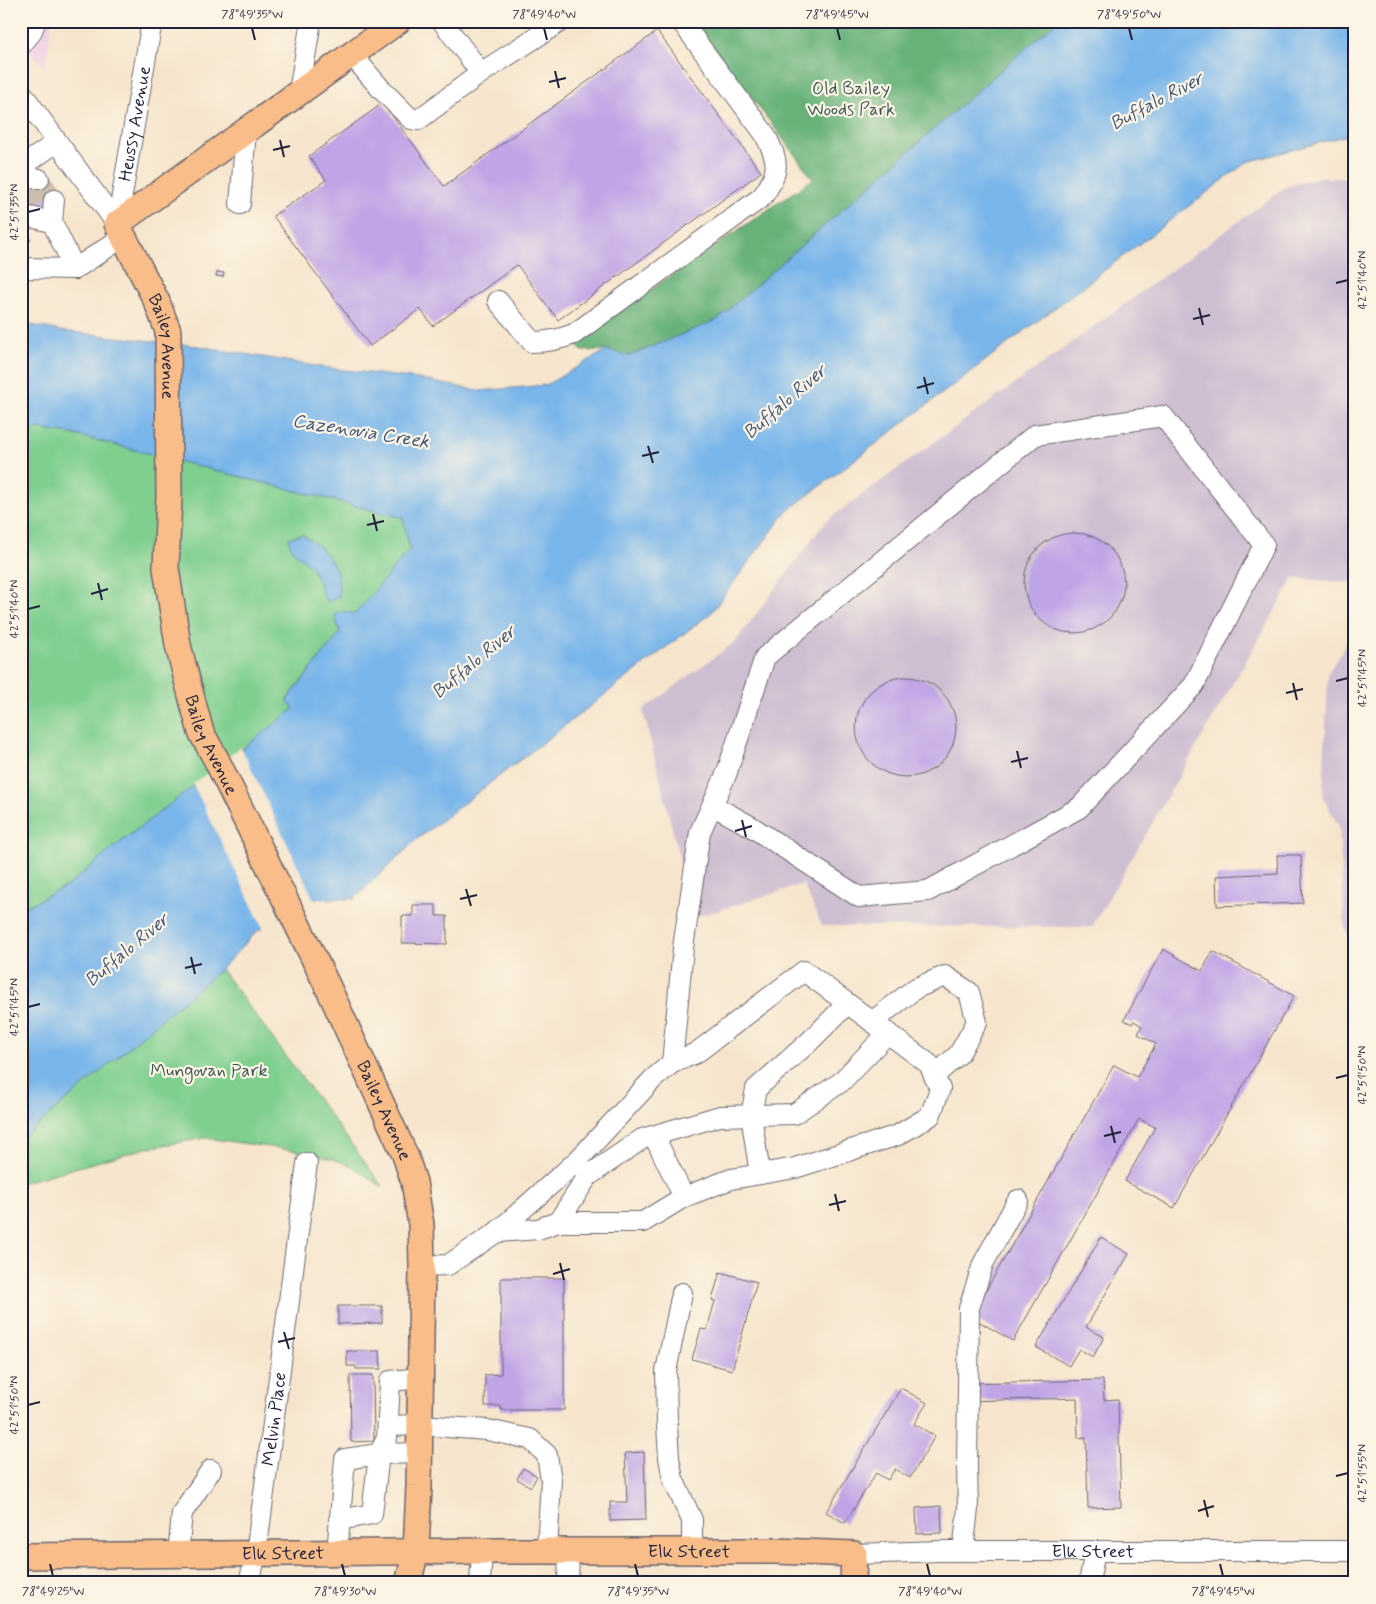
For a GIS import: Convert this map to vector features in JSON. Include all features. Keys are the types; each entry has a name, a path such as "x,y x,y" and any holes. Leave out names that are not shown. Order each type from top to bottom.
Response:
{"main road":[{"path":"120,231 246,131 398,21"},
{"name":"Bailey Avenue","path":"120,231 157,302 168,331 169,496 166,568 178,645 201,732 216,758 328,987 405,1156 414,1182 421,1224 421,1453 416,1552 408,1583"},
{"name":"Elk Street","path":"21,1556 482,1551 776,1551 854,1554"},
{"path":"853,1583 854,1554"}],"street":[{"name":"Heussy Avenue","path":"120,231 152,21"},
{"path":"442,21 481,73"},
{"path":"351,54 381,89 411,119 418,120 481,73 561,21"},
{"path":"498,300 532,342 552,342 574,334 762,197 771,185 777,168 771,147 764,134 681,21"},
{"path":"21,45 31,33 35,23"},
{"path":"299,92 313,23"},
{"path":"21,92 120,231 75,268 21,268"},
{"path":"240,204 246,131"},
{"path":"21,167 57,142"},
{"path":"44,212 75,268"},
{"path":"672,1063 683,948 700,832 712,805 726,775 765,657 1035,435 1163,416 1264,545 1194,685 1079,808 928,891 859,897 752,827 712,805"},
{"path":"422,1266 448,1265 497,1232 577,1161 653,1079 672,1063 696,1053 804,971 928,1064 940,1089 930,1116 898,1136 795,1168 731,1179 684,1197 643,1222 558,1222 538,1229 497,1232"},
{"path":"558,1222 588,1176 642,1139 720,1116 794,1114 841,1082 880,1028 916,988 944,976 969,992 977,1022 959,1054 934,1076"},
{"path":"760,1174 751,1115 756,1089 848,1004"},
{"path":"654,1136 684,1197"},
{"name":"Melvin Place","path":"249,1583 256,1554 307,1163"},
{"path":"963,1551 968,1509 969,1308 983,1264 1018,1200"},
{"path":"682,1293 666,1371 667,1425 669,1458 673,1479 692,1520 692,1552"},
{"path":"339,1520 372,1514 379,1454 387,1438 390,1380 421,1378"},
{"path":"388,1426 421,1425 487,1430 530,1440 547,1455 558,1551 568,1583"},
{"path":"337,1553 345,1459 379,1454 421,1453"},
{"path":"178,1555 182,1513 211,1470"},
{"path":"480,1583 482,1551"},
{"name":"Elk Street","path":"854,1554 963,1551 1355,1551"},
{"path":"1089,1583 1095,1551"}],"shaded area":[{"path":"21,21 52,21 45,69 21,37"},
{"path":"1320,177 1355,179 1355,583 1294,578 1092,927 822,926 803,884 694,918 643,710 736,641 826,521 1286,187"},
{"path":"1355,629 1355,949 1345,929 1339,826 1323,798 1328,673"}],"green space":[{"name":"Old Bailey Woods Park","path":"694,21 1057,21 717,320 629,356 607,350 582,351 574,342 813,179"},
{"path":"39,429 72,434 403,518 410,549 355,615 343,611 340,633 287,699 295,709 113,848 69,885 21,909 21,433"},
{"name":"Mungovan Park","path":"221,969 384,1188 352,1166 333,1159 305,1152 206,1138 146,1148 21,1183 21,1139"}],"water":[{"path":"1057,21 1355,21 1355,136 1348,135 1247,162 786,512 711,613 416,840 354,899 318,898 257,931 221,969 21,1139 21,909 69,885 113,848 294,709 287,700 340,633 335,615 343,611 355,614 410,549 403,518 72,434 39,429 21,433 21,323 61,331 198,346 321,367 418,379 480,391 546,385 607,350 630,356 717,320"},
{"path":"302,534 327,555 337,572 339,596 332,601 326,601 312,568 292,549 289,538"}],"pier":[{"path":"241,747 315,902 264,930 193,784"}],"building":[{"path":"657,31 761,172 558,320 517,265 433,326 420,309 370,346 273,216 326,180 309,156 383,103 444,186"},
{"path":"43,176 58,197 22,223 28,232 26,234 31,240 21,247 21,192"},
{"path":"217,272 224,273 223,277 216,276"},
{"path":"1074,533 1084,534 1102,541 1116,555 1123,573 1123,593 1116,611 1102,625 1084,632 1074,633 1064,632 1046,625 1032,611 1025,593 1024,583 1025,573 1032,555 1046,541 1064,534"},
{"path":"906,677 916,678 934,685 948,699 955,717 955,737 948,755 934,769 916,776 906,777 896,776 878,769 864,755 857,737 856,727 857,717 864,699 878,685 896,678"},
{"path":"1277,855 1301,855 1303,903 1217,906 1216,876 1278,873"},
{"path":"413,905 436,905 436,916 447,916 447,944 402,943 402,916 413,916"},
{"path":"1163,949 1202,971 1213,951 1294,996 1174,1208 1125,1181 1155,1127 1139,1119 1013,1341 971,1317 1114,1065 1137,1077 1156,1044 1138,1034 1142,1026 1134,1021 1132,1024 1124,1020"},
{"path":"1101,1237 1129,1254 1086,1327 1104,1337 1093,1357 1079,1349 1069,1366 1036,1347"},
{"path":"720,1272 757,1282 732,1370 692,1359 701,1329 707,1330 715,1301 712,1300"},
{"path":"501,1278 564,1278 564,1410 501,1410 501,1406 485,1406 485,1375 501,1374"},
{"path":"338,1306 382,1306 382,1323 338,1324"},
{"path":"347,1351 380,1351 381,1369 356,1369 356,1366 347,1366"},
{"path":"350,1375 373,1375 374,1441 351,1442"},
{"path":"1103,1380 1104,1400 1118,1399 1121,1507 1088,1508 1086,1437 1078,1438 1077,1398 966,1401 966,1383"},
{"path":"901,1388 927,1403 914,1424 935,1436 910,1478 895,1469 888,1480 876,1473 845,1523 826,1512"},
{"path":"644,1452 646,1520 610,1521 610,1502 627,1502 625,1453"},
{"path":"523,1468 537,1476 531,1487 517,1479"},
{"path":"941,1506 942,1533 917,1534 916,1508"}],"tunnel":[{"path":"39,179 54,200"},
{"path":"27,188 42,209"},
{"path":"21,206 30,217"}],"water label":[{"name":"Buffalo River","path":"1156,100"},
{"name":"Buffalo River","path":"784,401"},
{"name":"Cazenovia Creek","path":"361,430"},
{"name":"Buffalo River","path":"473,661"},
{"name":"Buffalo River","path":"126,949"}]}
